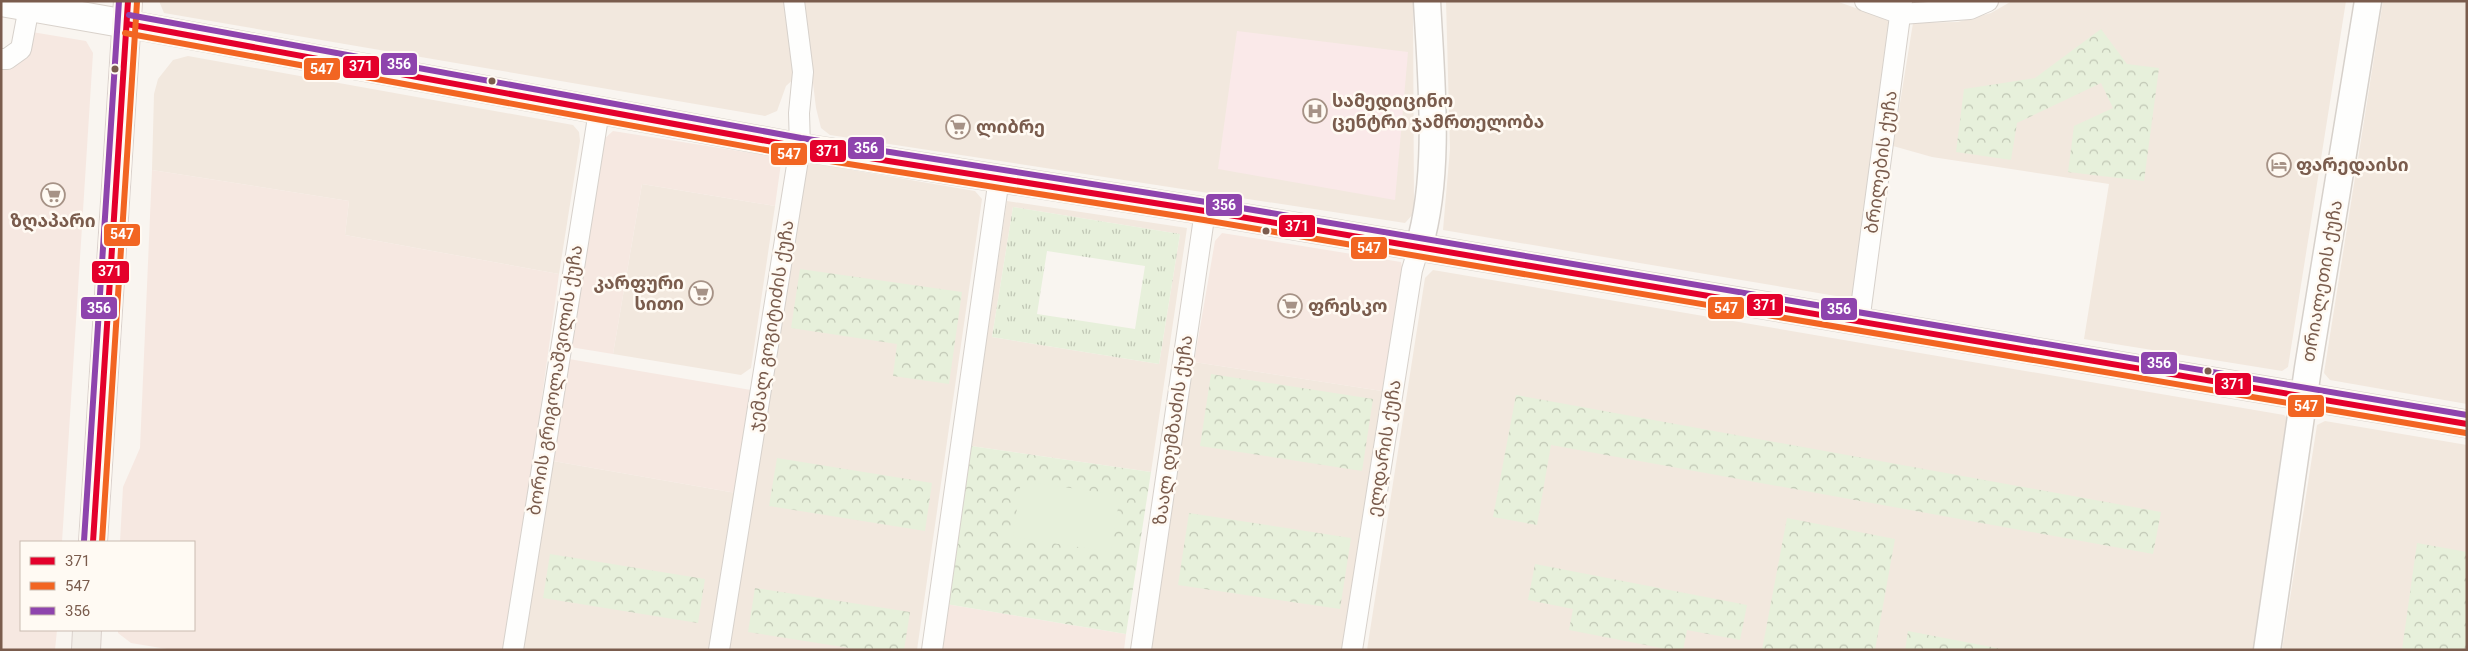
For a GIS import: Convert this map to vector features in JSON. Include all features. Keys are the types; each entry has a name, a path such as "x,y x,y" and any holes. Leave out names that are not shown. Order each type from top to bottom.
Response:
{"main road":[{"path":"1,2 29,7 128,13 93,541"},
{"path":"86,650 87,631"}],"street":[{"name":"ჯემალ გოგიტიძის ქუჩა","path":"719,650 800,147 799,113 803,72 794,1"},
{"path":"1419,247 1427,220 1433,122 1427,1"},
{"path":"1865,1 1902,8 1970,8 1988,1"},
{"name":"თრიალეთის ქუჩა","path":"2267,650 2303,397 2368,1"},
{"path":"1,59 7,59 21,49 29,7"},
{"name":"ბრილების ქუჩა","path":"1859,322 1902,8"},
{"path":"128,13 599,111 800,147 1206,211 2467,424"},
{"name":"ბორის გრიგოლაშვილის ქუჩა","path":"513,650 599,111"},
{"path":"932,650 999,178"},
{"name":"ზაალ დუმბაძის ქუჩა","path":"1141,650 1206,211"},
{"name":"ელდარის ქუჩა","path":"1352,650 1412,270 1419,247"}],"shaded area":[{"path":"159,1 784,1 798,75 786,86 777,111 765,116 164,13"},
{"path":"803,1 1413,1 1414,213 1405,223 830,135 821,128 816,108"},
{"path":"1446,1 1836,1 1889,20 1854,299 1443,230 1450,149"},
{"path":"2012,1 2346,1 2288,367 2282,371 2084,339 2109,184 1932,157 1893,146 1913,23 1958,22 1991,13"},
{"path":"2383,1 2467,1 2467,404 2330,380 2324,373"},
{"name":"სამედიცინო ცენტრი ჯამრთელობა","path":"1237,31 1408,52 1395,200 1218,169"},
{"path":"32,32 86,41 93,53 62,541 20,541 20,631 57,631 55,650 1,650 1,64"},
{"path":"188,56 573,125 579,132 580,141 559,274 345,235 349,201 152,170 154,94 158,79 173,60"},
{"path":"613,131 777,157 781,163 775,206 642,184 613,354 570,347 603,140"},
{"path":"811,163 975,191 982,199 917,650 728,650 805,168"},
{"path":"152,170 349,201 345,235 559,274 507,650 173,650 131,643 118,631 195,631 195,541 120,541 123,487 140,448"},
{"path":"642,184 775,206 751,368 741,375 613,354"},
{"path":"1007,201 1187,228 1151,472 971,446","holes":["1013,207 1180,234 1159,364 992,337"]},
{"path":"1222,233 1401,262 1403,273 1382,391 1194,362 1215,241"},
{"path":"1433,270 2284,415 2293,424 2256,650 1367,650 1425,278"},
{"path":"569,359 751,390 736,493 553,461"},
{"path":"1194,362 1382,391 1343,650 1148,650"},
{"path":"2325,421 2467,445 2467,650 2282,650 2317,425"},
{"path":"553,461 736,493 708,650 521,650"},
{"path":"946,604 1126,634 1124,650 940,650"}],"green space":[{"path":"2101,29 2127,64 2159,68 2144,181 2068,172 2074,126 2113,108 2101,83 2017,123 2011,160 1956,152 1964,89 2035,78"},
{"path":"1013,207 1180,234 1159,364 992,337","holes":["1047,251 1145,266 1135,329 1037,314"]},
{"path":"800,269 962,292 949,384 893,376 897,344 791,328"},
{"path":"1211,374 1373,399 1362,471 1200,446"},
{"path":"1516,395 2161,512 2153,554 1551,445 1537,525 1493,517"},
{"path":"971,446 1151,472 1126,634 946,604"},
{"path":"777,458 932,483 925,531 769,506"},
{"path":"1021,481 1120,495 1111,552 1013,537"},
{"path":"1189,513 1351,538 1340,609 1178,585"},
{"path":"1787,518 1895,539 1875,650 1762,650"},
{"path":"2417,543 2467,552 2467,650 2402,650"},
{"path":"550,554 705,579 698,623 543,598"},
{"path":"1535,564 1747,605 1740,640 1687,630 1683,650 1671,650 1569,630 1573,609 1528,600"},
{"path":"755,588 910,612 904,650 862,650 748,632"},
{"path":"1908,631 2007,650 1905,650"}],"transit line":[{"name":"356","path":"84,541 119,1"},
{"name":"371","path":"93,541 128,1"},
{"name":"547","path":"102,541 137,2"},
{"name":"356","path":"129,15 801,138 1206,202 2467,415"},
{"name":"371","path":"127,24 800,147 1205,211 2467,424"},
{"name":"547","path":"125,33 798,156 1204,220 2466,433"}],"place":[{"name":"სამედიცინო ცენტრი ჯამრთელობა","path":"1315,111"},
{"name":"ლიბრე","path":"958,127"},
{"name":"ფარედაისი","path":"2279,165"},
{"name":"ზღაპარი","path":"53,195"},
{"name":"კარფური სითი","path":"701,293"},
{"name":"ფრესკო","path":"1290,306"}]}
